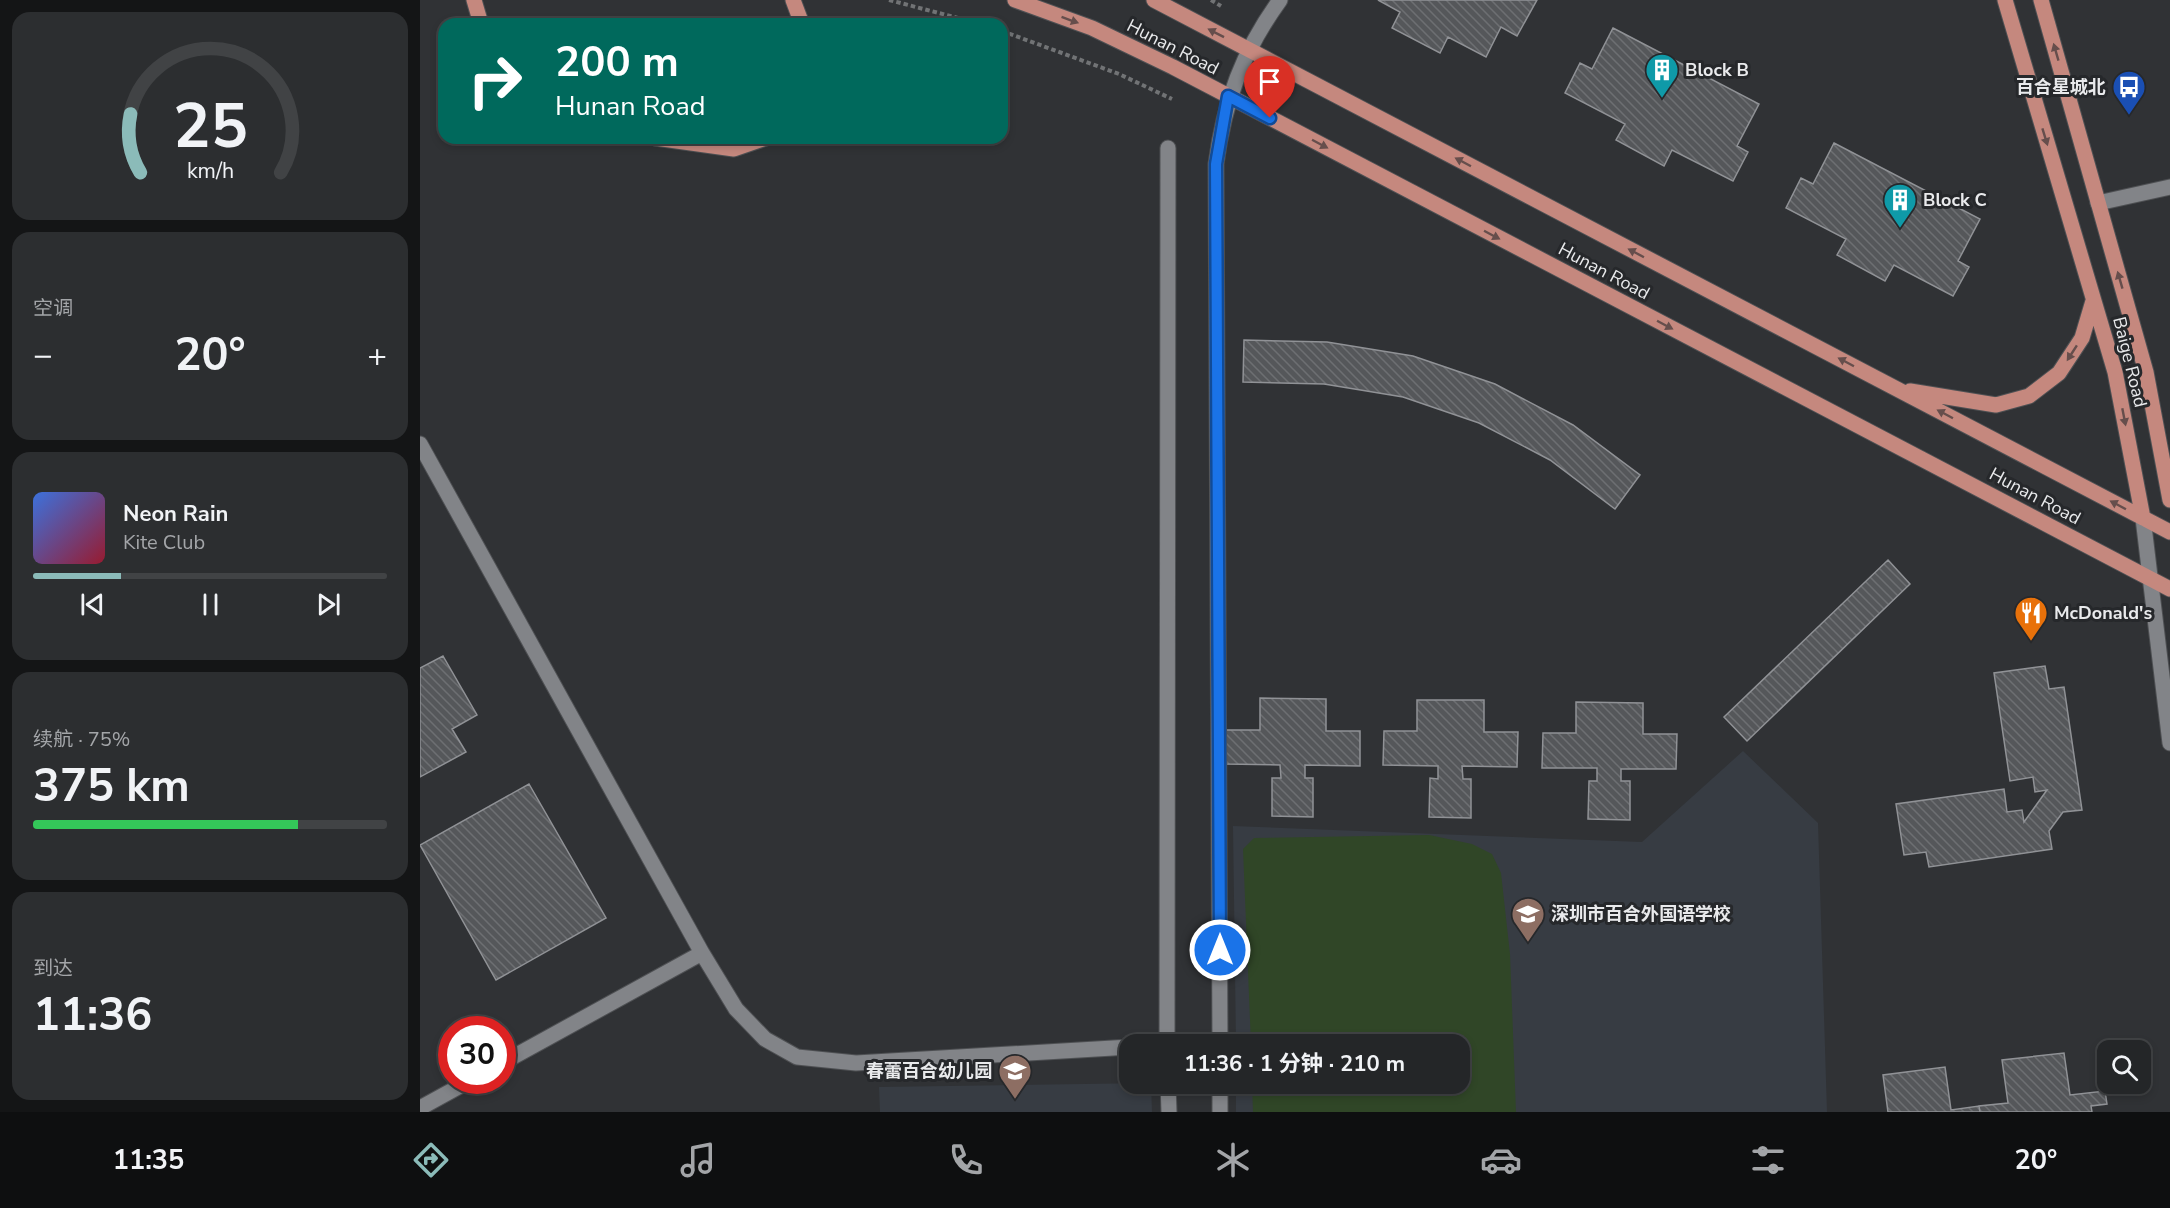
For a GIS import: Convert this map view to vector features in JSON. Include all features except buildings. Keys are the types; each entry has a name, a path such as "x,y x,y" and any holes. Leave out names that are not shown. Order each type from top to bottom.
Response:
{"main road":[{"path":"474,0 479,18"},
{"path":"793,0 800,18"},
{"name":"Hunan Road","path":"1015,0 1092,28 1228,96 2170,589"},
{"name":"Hunan Road","path":"1154,0 2170,532"},
{"name":"Baige Road","path":"2005,0 2115,372 2143,518"},
{"name":"Baige Road","path":"2041,0 2146,372 2170,500"},
{"path":"699,144 734,149 749,144"},
{"path":"1898,390 1996,405 2029,396 2059,373 2082,338 2094,300"}],"street":[{"path":"1220,1034 1216,164 1228,96 1248,49 1280,0"},
{"path":"1167,1034 1168,148"},
{"path":"2098,203 2170,187"},
{"path":"420,444 702,953 736,1009 765,1039 797,1057 856,1063 1119,1048"},
{"name":"Baige Road","path":"2143,518 2170,743"},
{"path":"516,1055 702,953"},
{"path":"420,1108 446,1094"},
{"path":"1168,1094 1169,1112"},
{"path":"1220,1094 1220,1112"}],"path":[{"path":"889,0 958,18"},
{"path":"1211,0 1221,6"},
{"path":"1008,33 1072,55 1172,99"}],"shaded area":[{"name":"深圳市百合外国语学校","path":"1743,751 1818,823 1827,1112 1236,1112 1236,1094 1470,1094 1470,1034 1236,1034 1233,826 1642,842"},
{"name":"春蕾百合幼儿园","path":"1119,1083 1119,1094 1151,1094 1152,1112 880,1112 879,1087"}],"green space":[{"path":"1429,835 1472,844 1492,854 1501,873 1510,954 1516,1112 1253,1112 1252,1094 1470,1094 1470,1034 1251,1034 1243,849 1254,838"}],"place":[{"name":"Block B","path":"1662,99"},
{"name":"百合星城北","path":"2129,116"},
{"name":"Block C","path":"1900,229"},
{"name":"McDonald's","path":"2031,642"},
{"name":"深圳市百合外国语学校","path":"1528,943"},
{"name":"春蕾百合幼儿园","path":"1015,1100"}],"route":[{"path":"1220,950 1216,164 1220,130 1228,96 1270,118"}]}
